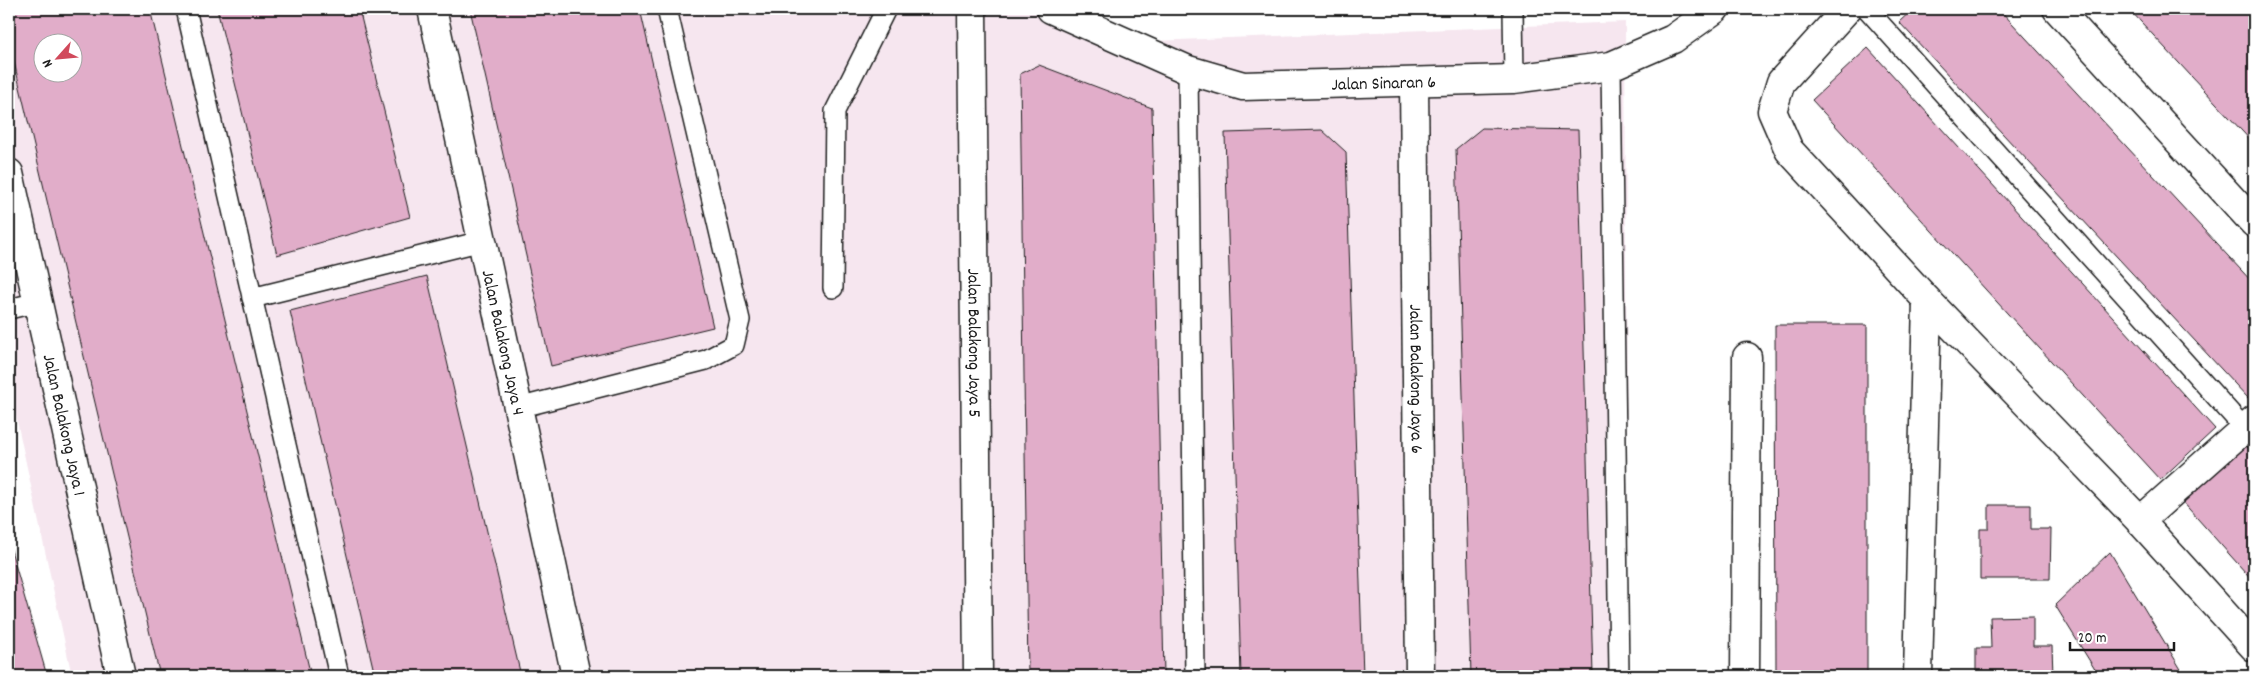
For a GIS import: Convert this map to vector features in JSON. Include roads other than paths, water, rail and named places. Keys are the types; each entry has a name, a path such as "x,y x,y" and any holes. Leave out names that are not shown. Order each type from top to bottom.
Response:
{"street":[{"name":"Jalan Balakong Jaya 4","path":"432,9 576,676"},
{"name":"Jalan Balakong Jaya 5","path":"972,9 978,676"},
{"name":"Jalan Sinaran 6","path":"1051,9 1188,70 1243,86 1514,79 1612,66 1673,39 1716,9"},
{"path":"1847,9 1781,82 1772,111 1789,150 1928,300 2140,521 2254,647"},
{"path":"2057,9 2254,224"},
{"name":"Jalan Balakong Jaya 6","path":"1414,83 1420,676"},
{"name":"Jalan Balakong Jaya 1","path":"9,173 121,676"},
{"path":"1918,676 1928,300"},
{"path":"1745,676 1747,357"},
{"path":"2140,521 2251,429"}],"lane":[{"path":"186,9 339,676"},
{"path":"518,408 706,360 734,345 740,320 666,9"},
{"path":"833,288 835,111 886,9"},
{"path":"1513,9 1514,79"},
{"path":"1867,9 2251,429"},
{"path":"1612,66 1619,676"},
{"path":"1188,70 1195,676"},
{"path":"252,298 482,241"},
{"path":"9,309 38,302"}]}
